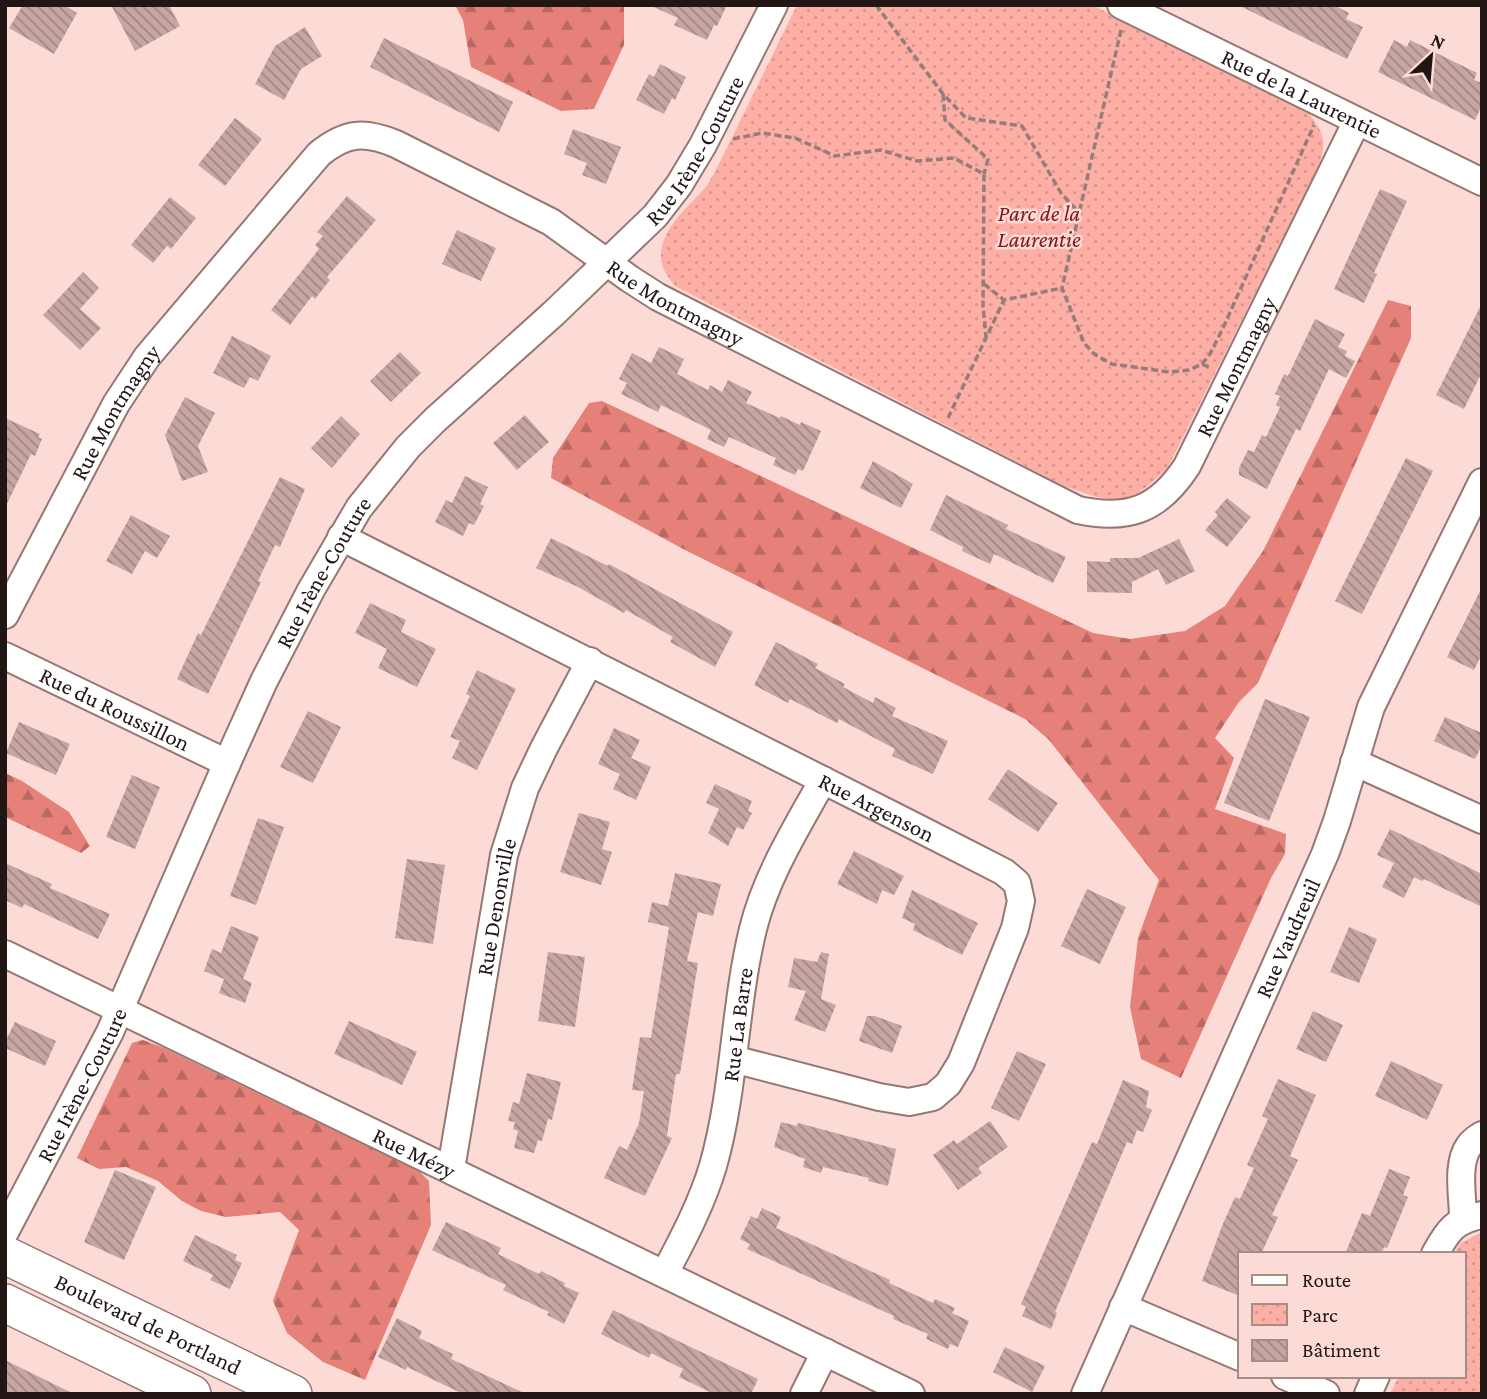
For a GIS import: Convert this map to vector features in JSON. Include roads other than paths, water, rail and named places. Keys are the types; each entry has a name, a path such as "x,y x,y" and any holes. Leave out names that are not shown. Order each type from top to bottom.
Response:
{"main road":[{"name":"Boulevard de Portland","path":"5,1255 293,1394"},
{"name":"Boulevard de Portland","path":"5,1303 192,1394"}],"street":[{"name":"Rue Irène-Couture","path":"5,1232 101,1051 264,681 359,508 408,447 655,216 703,145 774,5"},
{"name":"Rue de la Laurentie","path":"1125,7 1482,182"},
{"name":"Rue Montmagny","path":"5,615 116,404 147,357 319,154 333,143 349,136 363,135 396,144 551,222 658,296 1078,510 1115,515 1140,510 1160,500 1177,482 1187,466 1357,121"},
{"name":"Rue Vaudreuil","path":"1085,1394 1312,886 1337,821 1371,707 1385,674 1482,482"},
{"name":"Rue Argenson","path":"341,537 823,780 1004,873 1017,883 1021,901 1020,914 961,1063 948,1084 933,1097 909,1102 879,1097 733,1059"},
{"name":"Rue du Roussillon","path":"5,656 227,763"},
{"name":"Rue Denonville","path":"451,1169 503,855 534,768 590,661"},
{"path":"1354,762 1482,820"},
{"name":"Rue La Barre","path":"664,1273 693,1217 713,1165 733,1059 748,957 761,903 778,864 823,780"},
{"name":"Rue Mézy","path":"5,954 825,1352"},
{"path":"1436,1252 1449,1231 1473,1217 1462,1168 1469,1144 1482,1135"},
{"path":"1122,1307 1238,1356"},
{"path":"804,1394 825,1352 911,1394"},
{"path":"1290,1378 1326,1394"},
{"path":"1368,1394 1375,1378"}],"park label":[{"name":"Parc de la Laurentie","path":"1039,226"}]}
